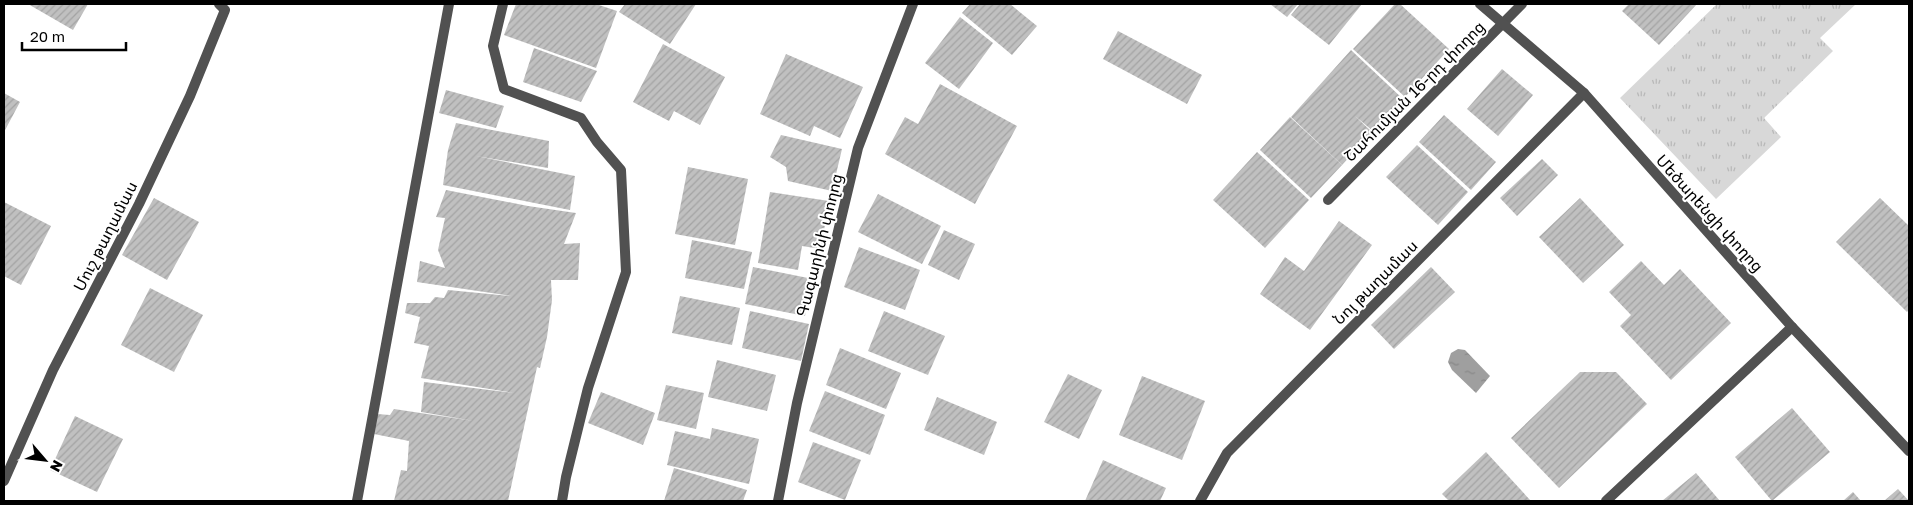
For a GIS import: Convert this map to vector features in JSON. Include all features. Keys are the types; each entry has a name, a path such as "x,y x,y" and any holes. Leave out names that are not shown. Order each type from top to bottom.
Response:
{"street":[{"name":"Մուշ թաղամաս","path":"4,481 53,370 139,204 190,96 225,10 219,4"},
{"path":"357,501 449,4"},
{"path":"503,4 493,46 504,89 580,118 596,142 621,170 626,272 588,388 562,501"},
{"name":"Գագարինի փողոց","path":"778,501 797,403 858,148 914,4"},
{"name":"Մեծարենցի փողոց","path":"1480,4 1584,93 1792,327 1909,452"},
{"name":"Շահումյան 16-րդ փողոց","path":"1328,200 1522,4"},
{"name":"Նոյ թաղամաս","path":"1200,501 1226,453 1584,93"},
{"path":"1606,501 1792,327"}],"green space":[{"path":"1717,4 1856,4 1820,38 1833,51 1764,118 1781,137 1716,199 1620,98"}],"water":[{"path":"1458,349 1465,350 1490,376 1476,393 1452,370 1448,362 1451,353"}],"building":[{"path":"28,4 88,4 73,30"},
{"path":"516,4 596,4 617,11 596,68 504,35"},
{"path":"625,4 696,4 670,44 619,12"},
{"path":"970,4 1010,4 1037,26 1012,55 962,13"},
{"path":"1270,4 1298,4 1287,17"},
{"path":"1300,4 1362,4 1329,45 1291,15"},
{"path":"1395,4 1400,4 1449,49 1405,97 1353,49"},
{"path":"1629,4 1697,4 1659,45 1622,11"},
{"path":"960,17 993,43 959,89 925,63"},
{"path":"1118,31 1202,75 1187,104 1103,59"},
{"path":"663,44 725,77 700,125 674,111 669,121 633,102"},
{"path":"534,48 597,71 581,102 523,82"},
{"path":"1351,50 1403,99 1373,131 1355,116 1372,132 1342,165 1291,117"},
{"path":"786,54 863,87 840,138 814,126 810,136 760,114"},
{"path":"1502,69 1533,95 1498,136 1467,109"},
{"path":"940,84 1017,126 975,204 885,154 905,117 918,124"},
{"path":"446,90 504,106 496,128 439,113"},
{"path":"4,93 20,102 4,132"},
{"path":"1444,115 1496,162 1471,190 1419,142"},
{"path":"1290,117 1342,165 1311,198 1260,150"},
{"path":"456,123 549,141 548,168 476,156 575,176 570,210 443,185 448,150"},
{"path":"781,135 842,149 832,191 788,181 786,167 770,157"},
{"path":"1417,145 1468,192 1438,225 1386,177"},
{"path":"1257,152 1309,200 1265,248 1213,200"},
{"path":"1542,159 1558,175 1517,216 1500,198"},
{"path":"688,167 748,179 735,245 675,234"},
{"path":"446,190 576,213 564,244 580,243 578,280 551,280 552,300 547,337 540,368 537,367 508,501 394,501 401,470 407,471 409,441 374,434 377,414 390,415 394,409 474,421 421,412 424,382 514,393 421,378 429,346 414,343 420,317 405,313 407,303 430,303 435,297 444,298 448,290 511,296 417,282 420,261 445,268 438,250 445,218 436,217"},
{"path":"770,192 829,201 821,249 802,246 798,270 758,263"},
{"path":"878,194 941,226 922,264 858,232"},
{"path":"154,198 199,222 167,280 122,255"},
{"path":"1580,198 1624,245 1583,283 1539,237"},
{"path":"1880,198 1909,226 1909,309 1907,312 1836,242"},
{"path":"4,202 51,226 21,285 4,276"},
{"path":"1339,221 1372,245 1310,330 1260,294 1285,257 1304,271"},
{"path":"944,230 975,244 959,280 928,265"},
{"path":"692,240 752,252 744,289 685,278"},
{"path":"859,247 920,270 905,310 844,287"},
{"path":"1641,261 1664,285 1680,269 1731,323 1671,380 1620,326 1631,315 1609,292"},
{"path":"753,267 813,279 805,316 745,304"},
{"path":"1431,267 1455,292 1394,349 1371,325"},
{"path":"150,288 203,315 174,372 121,345"},
{"path":"680,296 740,308 732,345 672,333"},
{"path":"750,311 809,324 801,361 742,348"},
{"path":"884,311 945,336 928,375 868,351"},
{"path":"840,348 901,373 886,409 826,385"},
{"path":"717,360 776,375 767,411 708,397"},
{"path":"1580,372 1616,372 1647,404 1559,488 1511,438"},
{"path":"1068,374 1102,390 1079,439 1044,422"},
{"path":"1142,376 1205,401 1182,460 1119,435"},
{"path":"666,385 704,393 696,429 657,420"},
{"path":"825,391 885,415 870,455 809,431"},
{"path":"601,392 655,413 643,445 588,423"},
{"path":"937,397 997,422 984,455 924,430"},
{"path":"1792,408 1830,452 1772,501 1735,457"},
{"path":"75,416 123,439 97,492 50,470"},
{"path":"712,428 759,439 749,484 667,465 675,431 710,439"},
{"path":"813,442 861,460 845,500 798,482"},
{"path":"1486,452 1531,501 1449,501 1442,494"},
{"path":"1103,460 1166,488 1160,501 1085,501"},
{"path":"674,468 747,490 743,501 664,501"},
{"path":"1696,473 1720,501 1662,501"},
{"path":"1898,489 1909,501 1884,501"},
{"path":"1853,492 1861,501 1843,501"}]}
